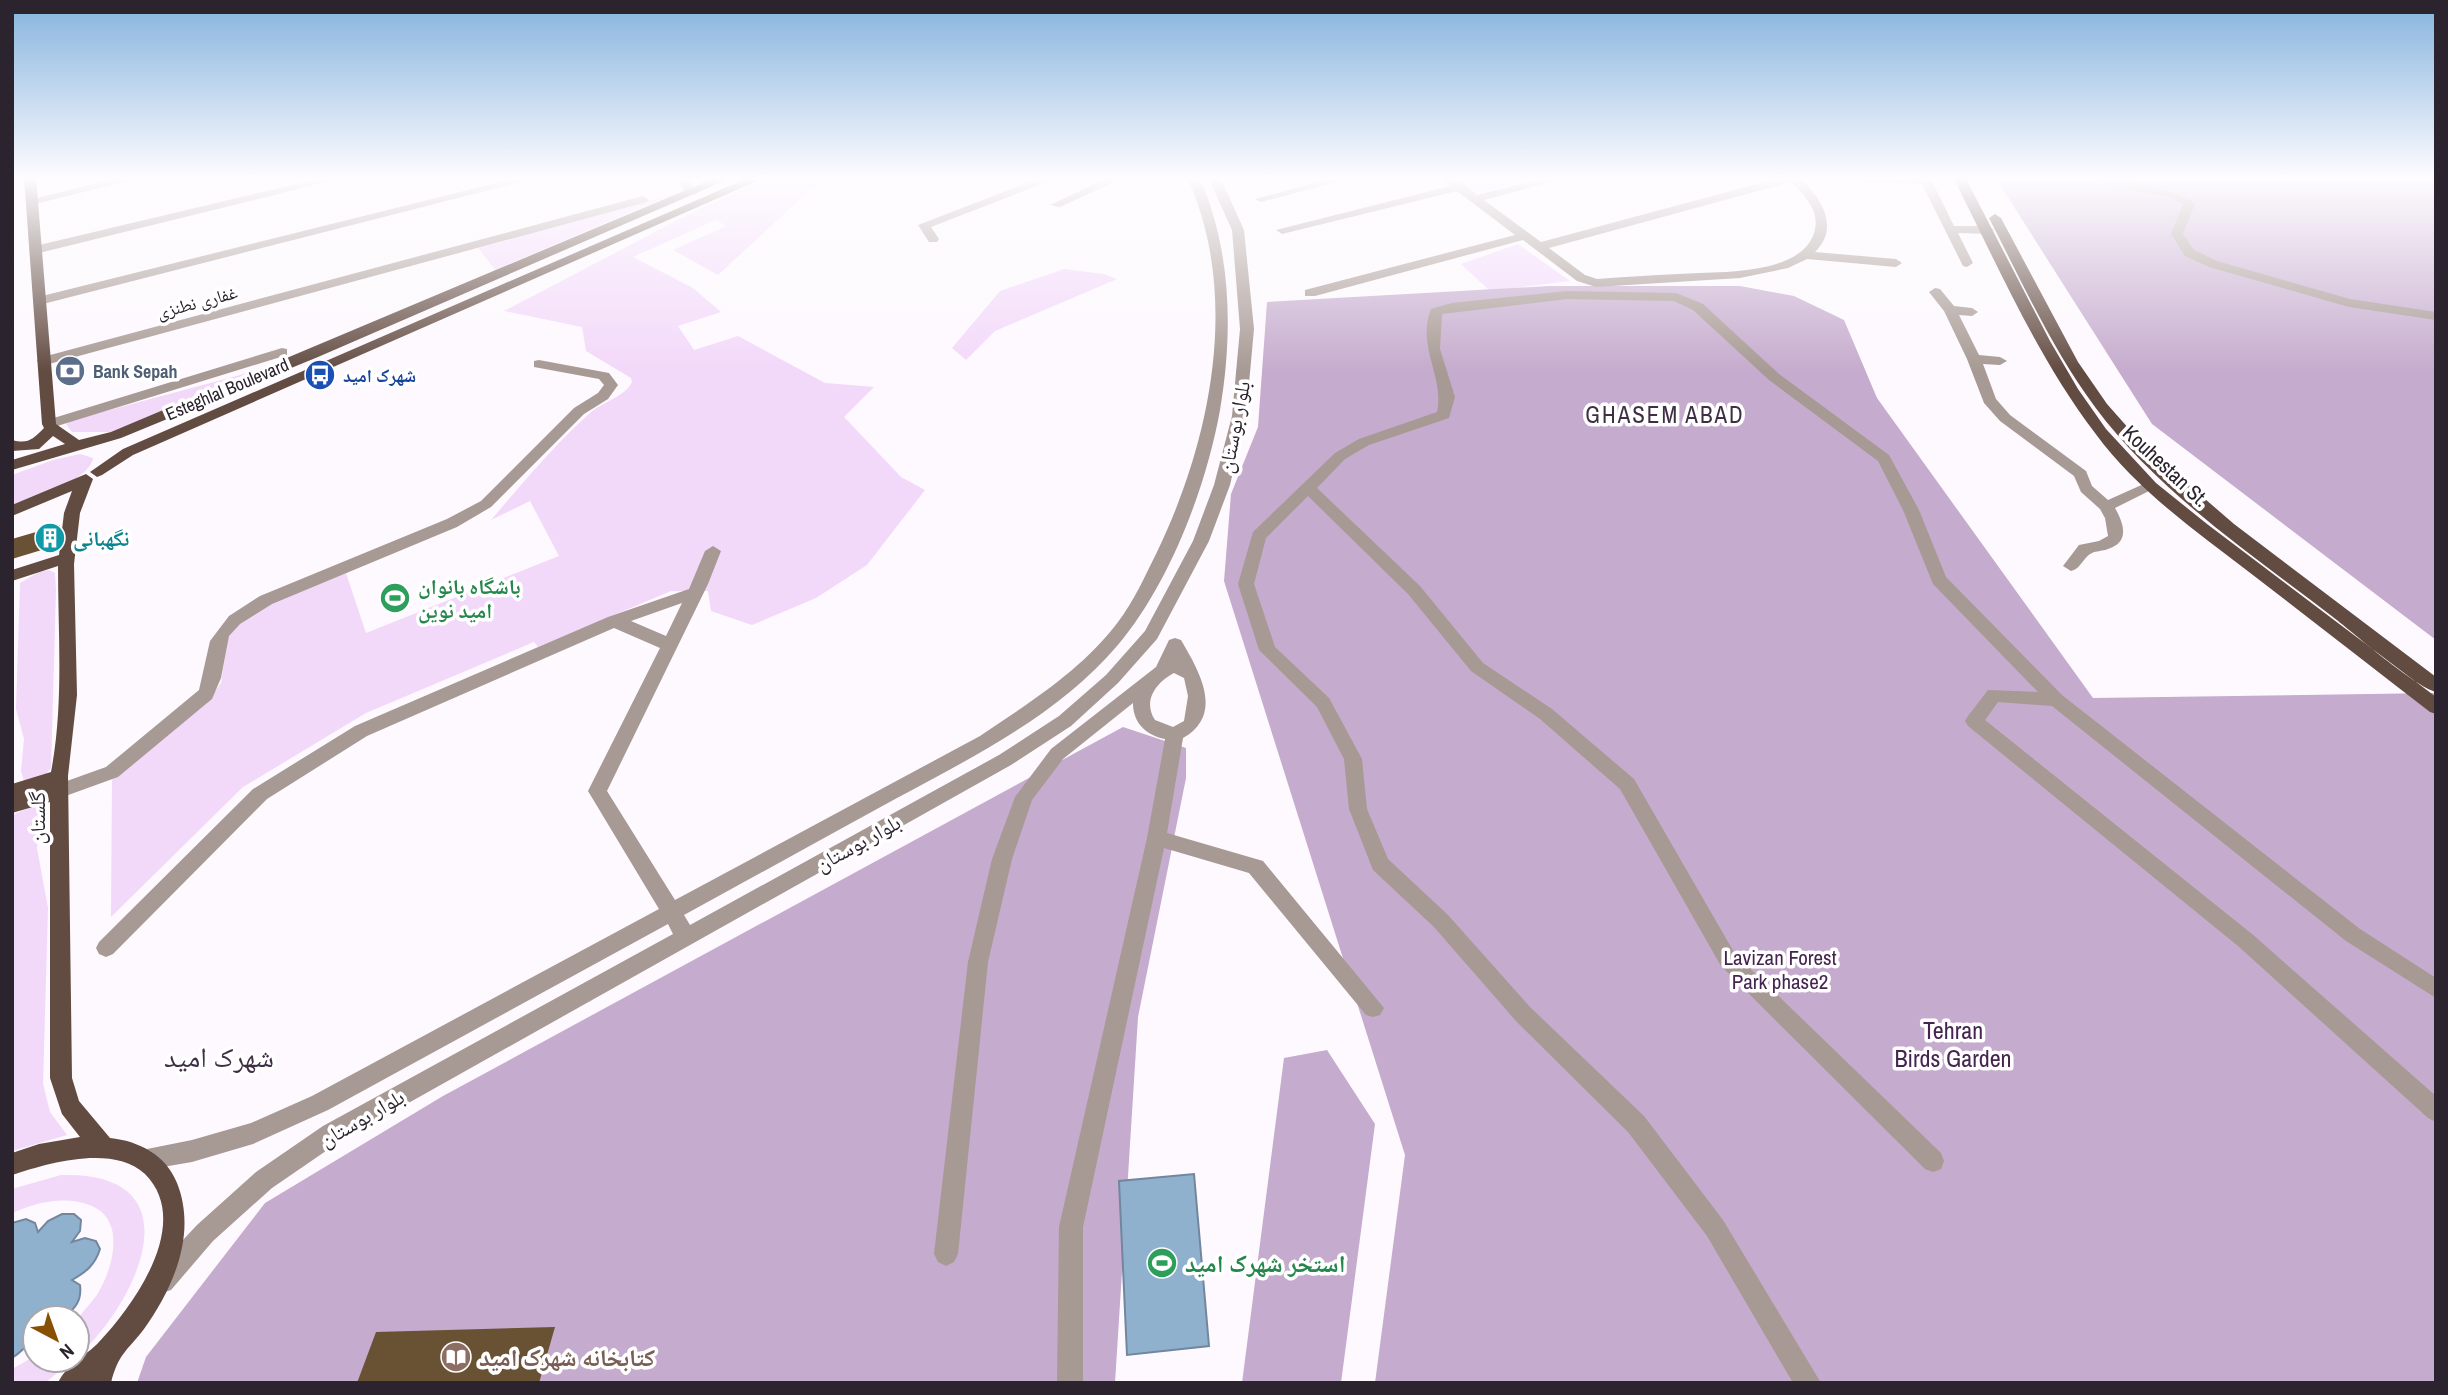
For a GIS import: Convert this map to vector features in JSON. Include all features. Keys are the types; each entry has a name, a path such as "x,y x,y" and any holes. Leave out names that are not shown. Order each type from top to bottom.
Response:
{"main road":[{"path":"12,444 17,448 34,446 50,426 35,242"},
{"name":"Esteghlal Boulevard","path":"12,465 116,435 575,242"},
{"name":"Esteghlal Boulevard","path":"12,511 90,477 128,452 610,242"},
{"name":"Kouhestan St.","path":"1994,242 2070,389 2101,432 2151,486 2436,707"},
{"name":"Kouhestan St.","path":"2008,242 2056,337 2100,404 2129,439 2184,493 2436,686"},
{"path":"193,423 177,426 172,421 173,415 194,403"},
{"path":"50,426 77,445 92,445 104,451 104,460 90,477"},
{"name":"گلستان","path":"90,477 75,502 66,558 68,657 65,752 59,783 61,1078 70,1107 102,1146"},
{"path":"12,576 66,558"},
{"path":"12,792 59,783"},
{"path":"12,806 59,783"},
{"path":"12,1164 65,1148 102,1146 125,1150 145,1159 160,1172 170,1190 174,1212 173,1238 150,1294 131,1324 106,1352 71,1383"},
{"path":"98,1383 106,1352"}],"street":[{"path":"35,250 68,242"},
{"path":"39,301 274,242"},
{"name":"غفاری نطنزی","path":"44,361 486,242"},
{"name":"بلوار بوستان","path":"145,1159 192,1151 253,1133 320,1103 986,741 1042,704 1087,666 1124,625 1174,536 1195,482 1214,410 1223,329 1216,242"},
{"name":"بلوار بوستان","path":"150,1294 205,1233 264,1180 331,1134 1005,760 1065,721 1112,679 1151,635 1177,590 1201,541 1222,485 1239,416 1247,329 1239,242"},
{"path":"1310,293 1501,242"},
{"path":"1532,242 1587,281 1743,274 1780,267 1806,255 1816,242"},
{"path":"1538,247 1556,242"},
{"path":"1957,242 1967,263"},
{"path":"2182,242 2189,253 2213,264 2348,303 2436,316"},
{"path":"1806,255 1896,263"},
{"path":"1935,292 1950,310 1974,359 1989,400 2006,418 2081,474 2085,488 2107,506 2117,533 2115,541 2108,546 2085,549 2071,566"},
{"path":"1808,1383 1715,1228 1636,1124 1523,1014 1441,922 1380,864 1358,809 1353,759 1323,703 1267,650 1246,584 1259,536 1340,456 1364,443 1444,415 1448,397 1433,349 1436,312 1452,307 1567,295 1676,297 1698,307 1774,377 1884,458 1911,510 1940,580 2056,700 2353,935 2436,989"},
{"path":"1950,310 1972,312"},
{"path":"50,426 282,352"},
{"path":"1974,359 2000,361"},
{"path":"59,783 112,772 206,694 215,678 218,638 226,626 244,613 267,600 452,523 486,504 579,411 609,391 611,385 604,376 539,364"},
{"path":"1214,410 1239,416"},
{"path":"2006,418 2022,414"},
{"path":"2107,506 2151,486"},
{"path":"1307,487 1414,590 1477,667 1546,714 1627,784 1728,960 1933,1161"},
{"path":"687,938 597,791 670,645 713,551"},
{"path":"106,948 260,794 361,732 614,621 695,593"},
{"path":"614,621 670,645"},
{"path":"1124,625 1175,643 1197,689 1197,705 1191,725 1175,734 1155,729 1141,711 1142,693 1158,673 1175,643"},
{"path":"946,1254 978,962 1002,859 1024,797 1057,754 1101,718 1158,673 1172,666 1187,668"},
{"path":"2056,700 1994,695 1975,721 2245,940 2436,1111"},
{"path":"1101,718 1141,711"},
{"path":"1070,1383 1071,1227 1157,838 1175,734"},
{"path":"986,741 1005,760"},
{"path":"1157,838 1256,867 1373,1008"}],"shaded area":[{"path":"499,242 560,242 495,270 478,248"},
{"path":"636,242 666,242 633,257 693,288 721,312 678,326 694,350 738,336 825,383 874,387 844,417 901,477 925,490 867,565 816,598 752,625 711,611 708,591 671,591 538,647 534,642 366,713 243,787 111,917 112,780 206,704 221,683 229,631 260,608 346,573 366,633 559,556 530,501 491,520 576,426 595,409 619,396 632,382 631,378 586,351 582,327 504,311"},
{"path":"690,242 754,242 718,275 673,250"},
{"path":"1518,244 1570,281 1490,291 1461,264"},
{"path":"1064,269 1104,274 1117,279 995,331 966,360 952,348 1000,291"},
{"path":"274,366 116,432 72,432 66,424 72,420"},
{"path":"80,454 93,458 82,474 59,488 12,507 12,475 53,460"},
{"path":"49,570 55,573 56,590 51,768 46,774 24,781 21,771 24,739 16,709 20,583 39,572"},
{"path":"34,806 41,813 37,848 48,908 43,1084 50,1112 67,1135 12,1151 12,815"},
{"path":"61,1175 104,1179 130,1194 143,1216 144,1244 135,1274 120,1304 91,1342 90,1304 103,1283 112,1258 113,1234 109,1222 103,1213 92,1206 62,1200 41,1203 12,1213 12,1189"},
{"path":"21,1364 21,1374 56,1374 45,1383 12,1383 12,1369"}],"green space":[{"path":"2036,242 2436,242 2436,640 2152,424"},
{"name":"Lavizan Forest Park phase2","path":"1549,286 1740,286 1794,296 1844,320 1877,398 2093,698 2436,693 2436,1383 1375,1383 1405,1155 1224,581 1231,494 1258,427 1267,302"},
{"path":"1123,727 1186,748 1186,778 1138,1017 1115,1383 137,1383 146,1357 265,1203 443,1096"},
{"path":"1327,1050 1375,1124 1341,1383 1242,1383 1284,1058"}],"water":[{"name":"استخر شهرک امید","path":"1194,1174 1209,1346 1127,1355 1119,1181"},
{"path":"62,1214 74,1214 81,1220 80,1231 72,1242 85,1238 96,1241 100,1249 89,1268 72,1280 80,1285 80,1296 76,1304 21,1304 21,1351 12,1358 12,1223 26,1219 35,1223 38,1232 48,1221"}],"building":[{"name":"نگهبانی","path":"60,525 58,545 12,559 12,539"},
{"name":"کتابخانه شهرک امید","path":"555,1327 539,1383 357,1383 376,1332"}],"place":[{"name":"Bank Sepah","path":"70,371"},
{"name":"شهرک امید","path":"320,375"},
{"name":"نگهبانی","path":"50,538"},
{"name":"باشگاه بانوان امید نوین","path":"395,598"},
{"name":"استخر شهرک امید","path":"1162,1263"},
{"name":"کتابخانه شهرک امید","path":"456,1357"}],"district":[{"name":"GHASEM ABAD","path":"1665,414"},
{"name":"شهرک امید","path":"219,1057"}],"park label":[{"name":"Tehran Birds Garden","path":"1953,1044"}]}
